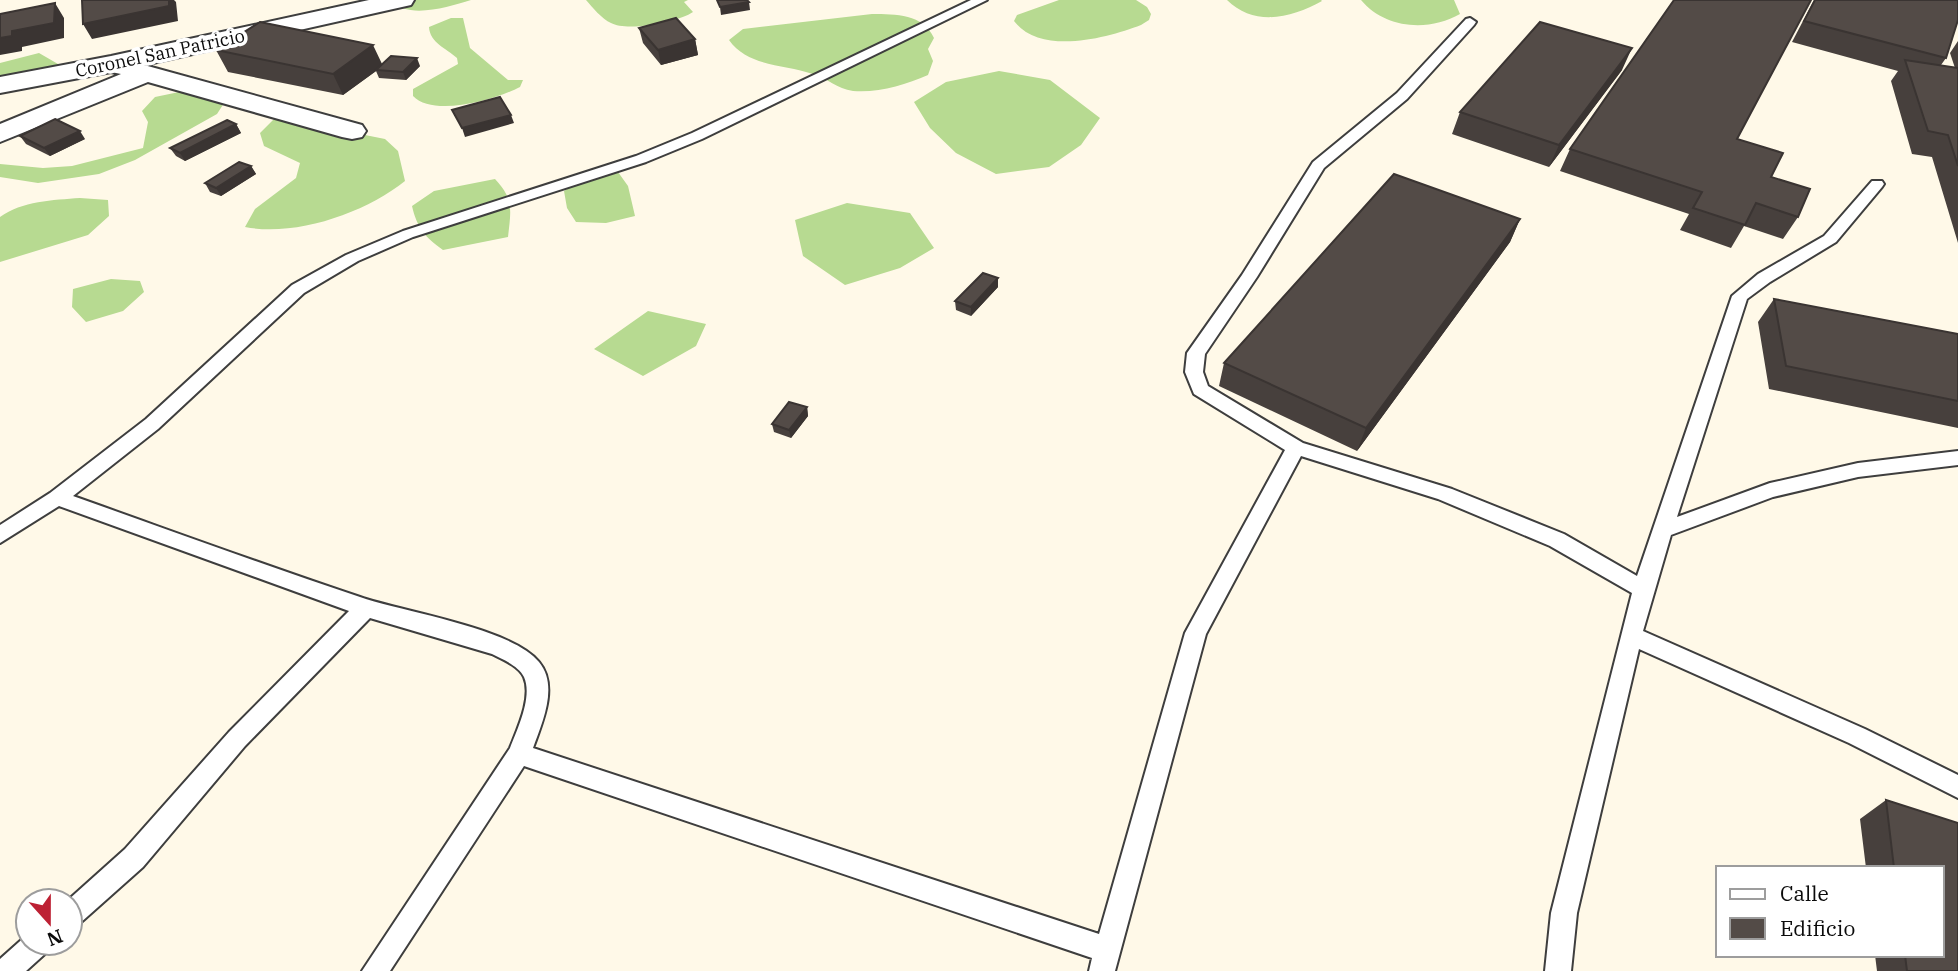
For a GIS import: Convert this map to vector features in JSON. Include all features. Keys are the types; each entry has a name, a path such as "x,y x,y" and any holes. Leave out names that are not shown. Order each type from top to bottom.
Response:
{"street":[{"name":"Coronel San Patricio","path":"0,85 111,64 402,0"},
{"path":"111,64 149,72 352,131"},
{"path":"0,134 149,72"}],"lane":[{"path":"0,536 57,498 152,424 239,341 299,289 352,258 408,234 641,159 697,136 981,0"},
{"path":"1470,22 1402,96 1318,165 1249,277 1196,353 1194,372 1200,390 1296,448 1445,494 1557,540 1643,589"},
{"path":"1558,971 1564,913 1643,589 1740,296 1764,278 1830,239 1877,184"},
{"path":"519,754 1105,960 1196,633 1296,448"},
{"path":"1662,530 1770,490 1858,470 1958,458"},
{"path":"57,498 365,608 484,641 509,652 531,668 537,685 533,716 519,754 375,971"},
{"path":"84,903 134,858 237,739 365,608"},
{"path":"1632,636 1857,736 1958,788"},
{"path":"6,971 22,957"}],"green space":[{"path":"389,0 471,0 417,11 397,6"},
{"path":"586,0 688,0 684,2 693,12 653,25 619,26 604,19"},
{"path":"1059,0 1136,0 1147,7 1151,14 1149,20 1141,25 1111,35 1075,41 1040,38 1026,32 1014,21 1017,15"},
{"path":"1227,0 1322,1 1298,12 1261,17 1249,14"},
{"path":"1361,0 1454,0 1460,14 1435,23 1408,25 1382,17"},
{"path":"872,14 908,17 929,30 934,38 928,49 933,61 928,75 892,88 853,91 813,74 756,60 737,49 729,40 743,29"},
{"path":"451,18 463,18 470,48 508,80 523,80 520,87 497,97 450,106 435,106 413,96 413,89 458,64 457,58 432,37 429,27"},
{"path":"39,53 58,64 61,69 59,76 33,88 0,93 0,63"},
{"path":"999,71 1050,80 1100,118 1081,145 1049,167 996,174 956,153 930,128 914,102 946,82"},
{"path":"184,91 226,100 217,114 135,160 99,174 38,183 0,177 0,164 43,168 72,166 143,148 148,122 142,111 155,97"},
{"path":"304,110 327,115 360,134 385,139 398,151 405,181 370,203 329,220 286,229 245,227 255,209 296,178 300,163 264,146 260,133 275,118"},
{"path":"618,172 628,186 635,216 606,223 576,222 567,208 564,191 587,177"},
{"path":"495,179 510,205 508,237 443,250 431,241 416,220 412,206 434,191"},
{"path":"80,198 108,200 109,216 88,235 0,262 0,217 28,204"},
{"path":"847,203 910,213 934,248 900,268 845,285 803,256 795,220"},
{"path":"111,279 140,281 144,292 123,311 86,322 72,307 73,289"},
{"path":"648,311 706,324 696,346 643,376 594,349"}],"building":[{"path":"82,0 169,0 169,6 83,24"},
{"path":"717,0 747,0 749,2 720,7"},
{"path":"1674,0 1811,0 1737,139 1783,153 1771,177 1810,189 1798,217 1756,203 1745,225 1693,208 1702,192 1570,149"},
{"path":"1815,0 1958,0 1958,20 1946,58 1804,21"},
{"path":"55,3 54,23 12,31 12,36 0,38 0,14"},
{"path":"676,18 695,39 658,50 639,28"},
{"path":"260,22 373,45 333,74 216,50"},
{"path":"1540,22 1632,48 1559,145 1460,112"},
{"path":"391,56 417,58 403,72 376,70"},
{"path":"1905,60 1958,68 1958,166 1948,135 1928,131"},
{"path":"500,97 511,115 462,128 452,110"},
{"path":"55,119 80,131 44,148 20,136"},
{"path":"227,120 236,124 180,153 170,148"},
{"path":"239,162 251,166 216,188 205,183"},
{"path":"1394,174 1520,219 1366,428 1224,363"},
{"path":"983,273 998,278 971,307 955,301"},
{"path":"1774,299 1958,334 1958,401 1786,366"},
{"path":"789,402 807,407 789,430 772,424"},
{"path":"1886,800 1958,823 1958,971 1907,971 1905,957 1944,957 1944,866 1894,866"}]}
